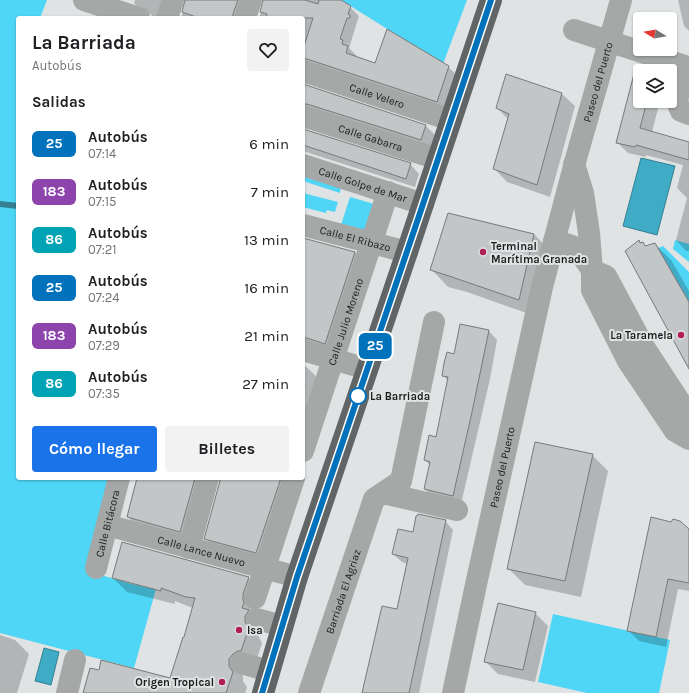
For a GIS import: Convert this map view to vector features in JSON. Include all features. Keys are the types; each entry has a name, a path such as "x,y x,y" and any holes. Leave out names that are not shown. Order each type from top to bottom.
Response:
{"highway":[{"path":"262,693 297,577 491,0"}],"street":[{"path":"84,0 133,16"},
{"path":"168,16 173,0"},
{"path":"246,16 251,0"},
{"name":"Paseo del Puerto","path":"453,693 476,580 542,287 574,164 621,0"},
{"path":"574,30 688,66 681,82 677,102 681,111 689,114"},
{"name":"Calle Velero","path":"305,73 451,120"},
{"name":"Calle Gabarra","path":"305,117 438,159"},
{"path":"574,164 583,193 589,233 592,290 628,361 675,431 689,439"},
{"name":"Calle Golpe de Mar","path":"305,166 423,204"},
{"name":"Calle Julio Moreno","path":"305,445 388,192"},
{"name":"Calle El Ribazo","path":"305,226 407,252"},
{"path":"554,241 577,248 592,270 606,276 644,347 689,416"},
{"name":"Barriada El Agriaz","path":"309,693 374,499 401,481 434,322"},
{"path":"305,351 367,369"},
{"name":"Calle Bitácora","path":"96,568 118,480"},
{"path":"189,548 207,480"},
{"path":"282,626 256,609 264,568 293,480"},
{"path":"383,493 456,510"},
{"name":"Calle Lance Nuevo","path":"107,525 297,577"},
{"path":"67,693 75,660"},
{"path":"241,663 269,671"}],"shaded area":[{"path":"0,0 47,0 41,16 16,16 16,480 111,480 88,571 131,584 156,589 134,668 0,633"},
{"path":"341,0 467,0 443,64"},
{"path":"641,158 675,166 657,235 623,226"},
{"path":"305,176 341,187 340,193 305,182"},
{"path":"305,194 338,202 335,212 327,210 326,213 305,208"},
{"path":"350,197 374,204 365,233 341,225"},
{"path":"675,240 689,244 689,262 673,249"},
{"path":"663,246 689,272 689,302 658,248"},
{"path":"553,614 670,640 659,693 587,693 538,682"},
{"path":"44,648 59,652 51,685 35,681"}],"building":[{"path":"185,0 238,0 233,16 193,16 182,12"},
{"path":"263,0 305,0 318,4 319,0 341,0 351,6 348,14 350,15 350,18 347,18 340,39 343,40 342,44 348,46 346,53 375,63 387,29 449,66 437,102 305,59 305,43 313,18 305,18 305,16 266,16 267,14 260,12"},
{"path":"506,74 562,93 537,185 493,169 509,114 496,108"},
{"path":"633,78 633,108 645,108 640,128 689,142 689,160 636,145 635,147 616,143"},
{"path":"305,85 426,125 421,140 305,104"},
{"path":"305,130 411,163 406,179 305,146"},
{"name":"Terminal Marítima Granada","path":"448,213 534,234 519,300 430,270"},
{"path":"305,239 355,252 325,344 305,338"},
{"path":"639,240 640,243 643,242 645,246 655,243 689,302 689,369 625,251"},
{"path":"460,324 489,330 453,496 424,489 430,462 424,460 429,435 436,437 448,377 442,376 444,363 447,352 454,354"},
{"path":"535,442 593,454 565,581 507,569"},
{"path":"136,480 194,480 180,532 127,517"},
{"path":"280,480 256,553 204,539 220,481"},
{"path":"418,514 446,520 409,693 362,693 382,606 397,609 408,558 392,554 398,529 413,532 416,516"},
{"path":"651,517 671,522 673,519 680,521 689,529 689,583 668,579 656,637 627,631"},
{"path":"122,542 249,577 243,594 244,603 242,608 249,610 245,616 245,622 249,628 241,651 233,654 229,659 229,666 233,672 226,693 83,693 90,668 99,670 101,660 170,678 195,598 186,597 161,588 161,591 112,578"},
{"path":"498,603 536,612 523,670 484,662"}],"waterway":[{"path":"0,204 16,206"}],"bus line":[{"name":"25","path":"262,693 297,577 491,0"}],"place":[{"name":"Terminal Marítima Granada","path":"483,252"},
{"name":"La Taramela","path":"681,335"},
{"name":"La Barriada","path":"358,396"},
{"name":"Isa","path":"239,630"},
{"name":"Origen Tropical","path":"222,682"}]}
